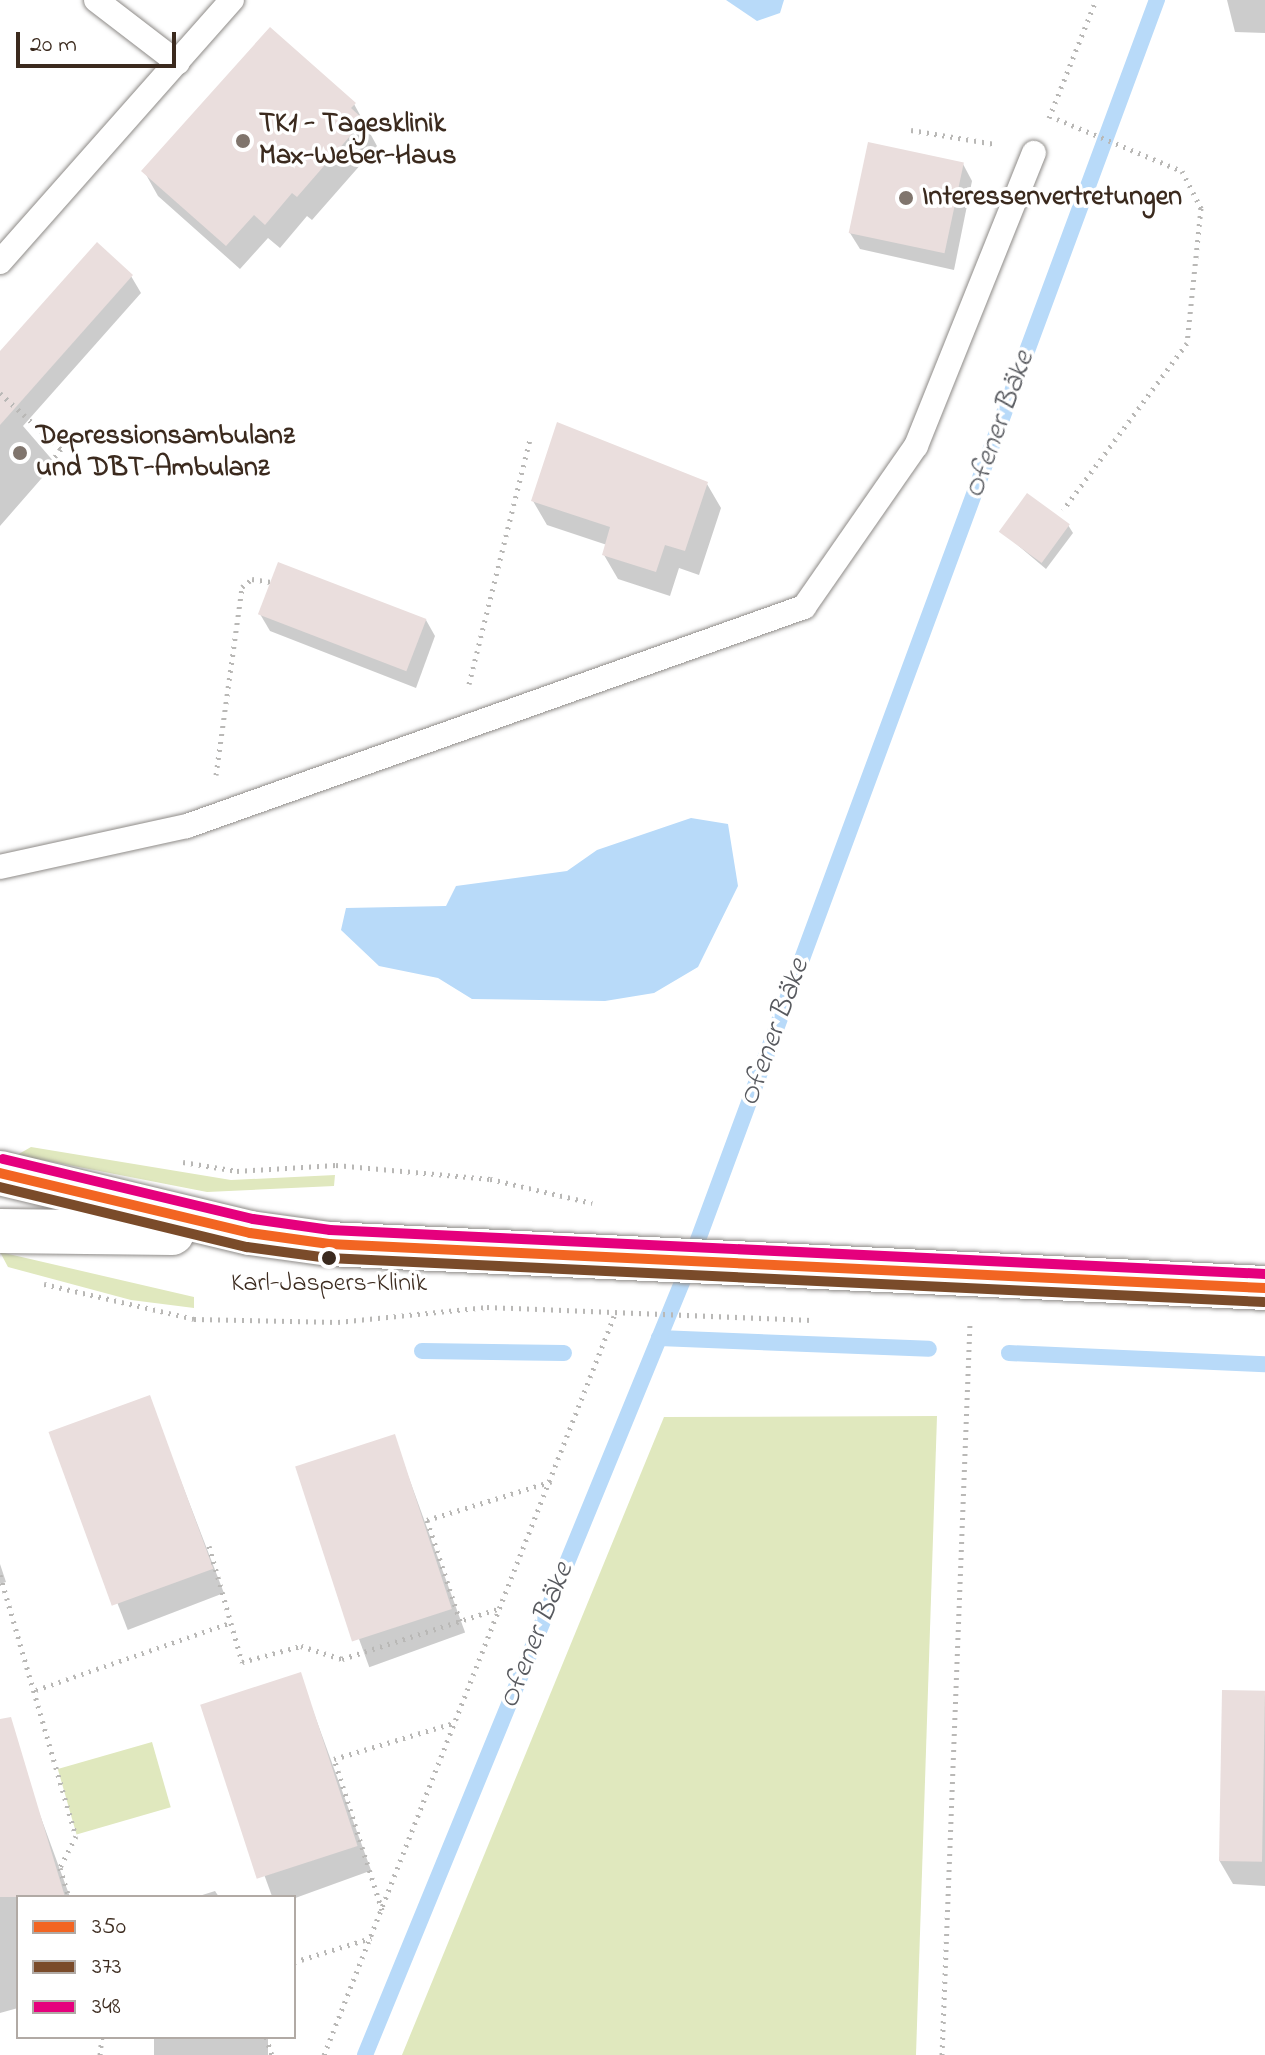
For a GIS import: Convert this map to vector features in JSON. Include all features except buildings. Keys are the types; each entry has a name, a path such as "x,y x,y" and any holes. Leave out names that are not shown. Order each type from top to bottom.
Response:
{"street":[{"path":"0,1173 250,1233"},
{"path":"0,1231 250,1233 622,1261 1265,1288"}],"lane":[{"path":"96,0 178,63"},
{"path":"0,262 232,0"},
{"path":"0,867 221,815 804,607 916,446 1034,153"}],"path":[{"path":"911,130 1034,153 1096,0"},
{"path":"1060,120 1182,171 1200,197 1191,332 1063,510"},
{"path":"0,393 61,449 38,478"},
{"path":"468,725 467,694 530,439"},
{"path":"221,815 214,787 240,595 252,579 271,582"},
{"path":"178,1161 237,1171 336,1165 490,1179 609,1207"},
{"path":"942,2055 970,1277"},
{"path":"32,1281 194,1319 338,1322 453,1307 707,1319"},
{"path":"324,2055 554,1480 614,1316"},
{"path":"460,1621 427,1520 554,1480"},
{"path":"209,1546 242,1662 301,1646 342,1659 502,1608"},
{"path":"0,1575 36,1690 76,1836 60,1868 68,1895"},
{"path":"36,1690 229,1623"},
{"path":"382,1911 334,1759 458,1722"},
{"path":"296,1961 372,1938"}],"green space":[{"path":"31,1147 231,1180 335,1175 334,1186 207,1192 17,1155"},
{"path":"0,1252 194,1297 194,1308 131,1300 8,1267"},
{"path":"937,1416 916,2055 402,2055 664,1417"},
{"path":"152,1742 171,1807 77,1834 58,1769"}],"water":[{"path":"726,0 784,0 780,13 757,21"},
{"path":"691,818 728,824 738,886 698,967 654,993 605,1001 472,999 438,978 379,966 341,930 346,908 446,906 456,886 567,871 597,850"}],"waterway":[{"name":"Ofener Bäke","path":"365,2055 685,1275 1157,0"},
{"path":"659,1338 929,1349"},
{"path":"422,1351 564,1353"},
{"path":"1009,1353 1265,1364"}],"transit line":[{"name":"348","path":"3,1159 253,1219 330,1230 1265,1274"},
{"name":"350","path":"0,1173 250,1233 329,1244 1265,1288"},
{"name":"373","path":"0,1187 247,1247 328,1258 1264,1302"}],"place":[{"name":"TK1 - Tagesklinik Max-Weber-Haus","path":"243,141"},
{"name":"Interessenvertretungen","path":"906,198"},
{"name":"Depressionsambulanz und DBT-Ambulanz","path":"20,453"},
{"name":"Karl-Jaspers-Klinik","path":"329,1258"}]}
